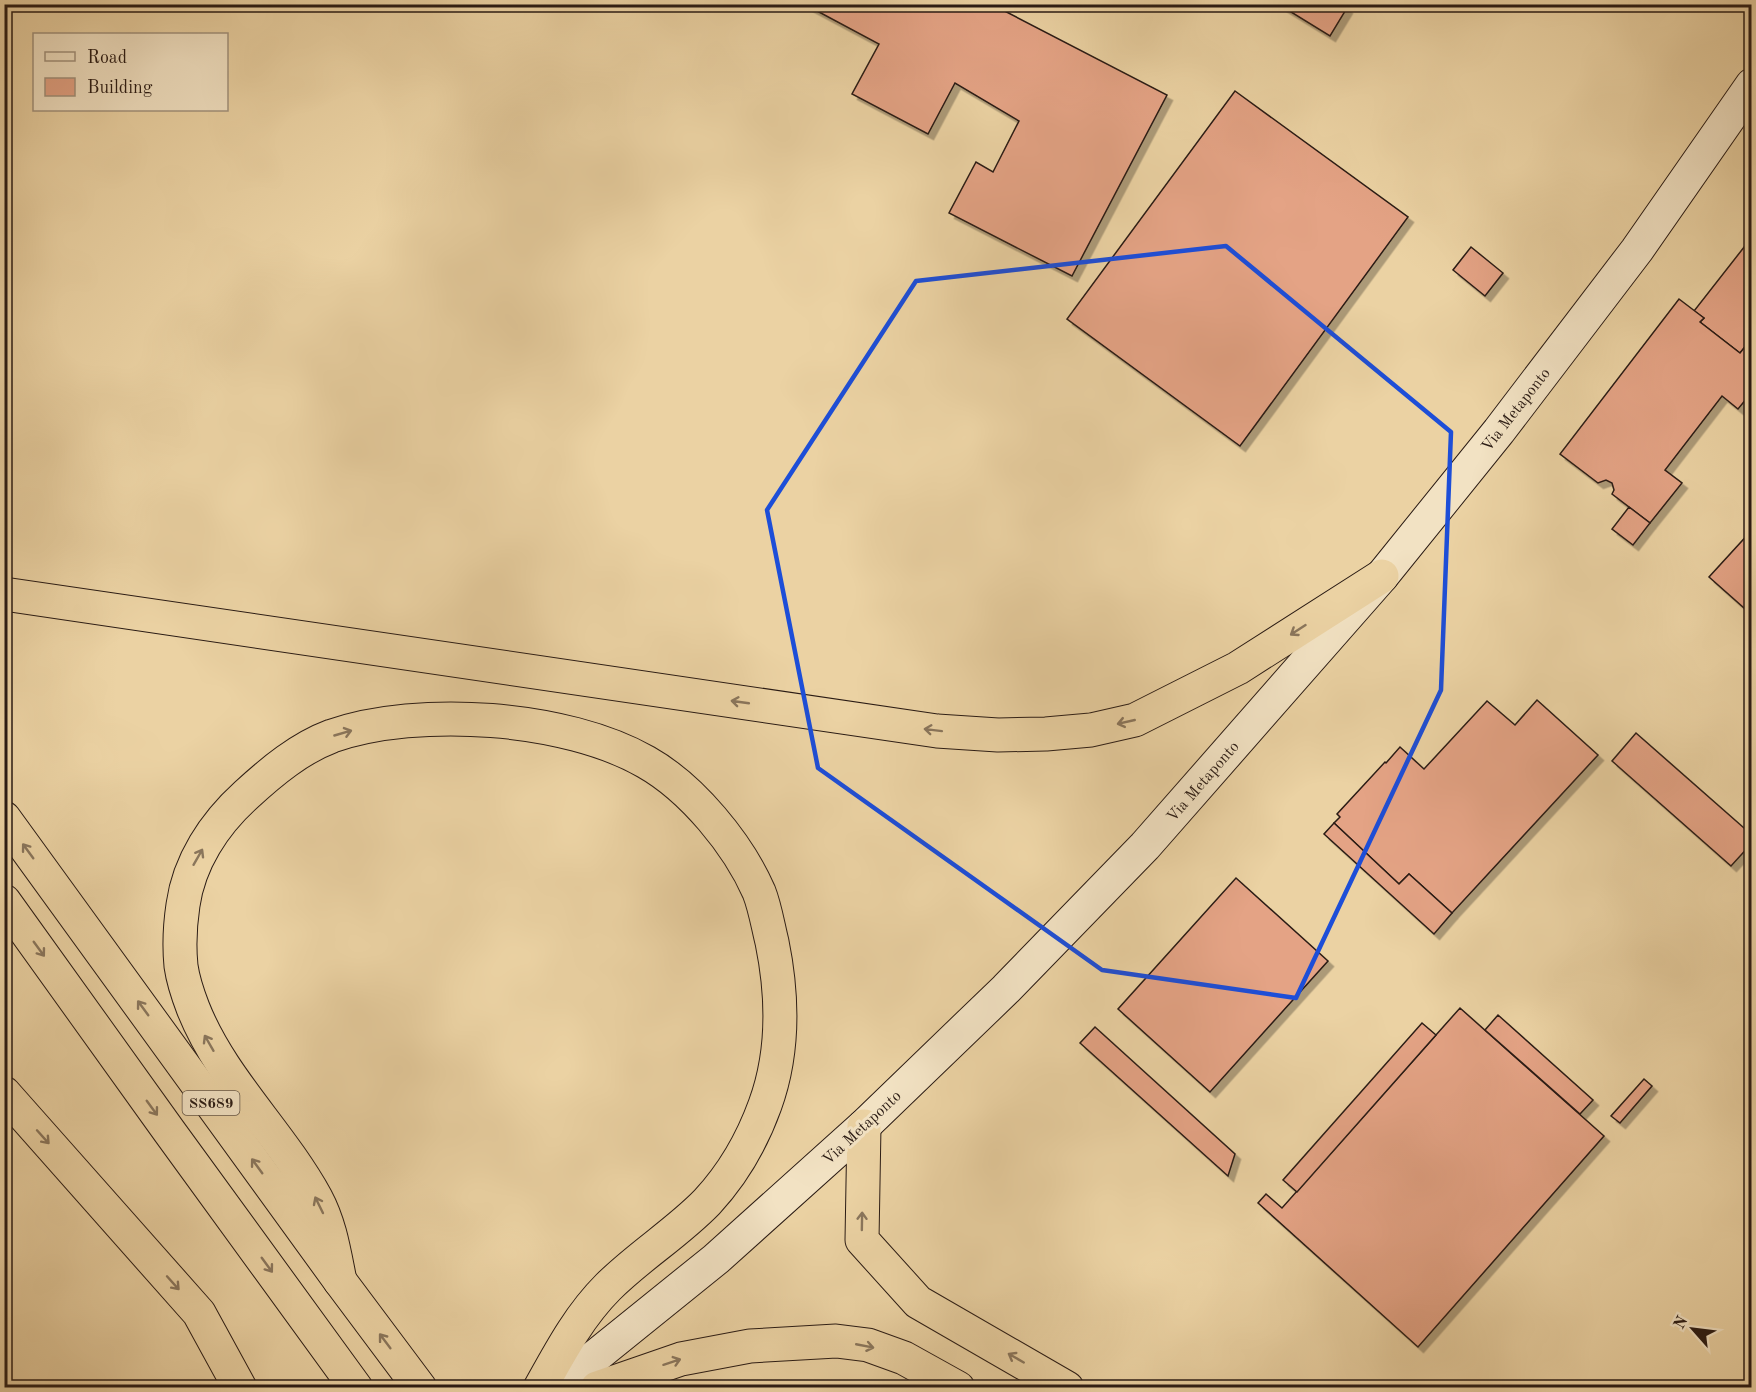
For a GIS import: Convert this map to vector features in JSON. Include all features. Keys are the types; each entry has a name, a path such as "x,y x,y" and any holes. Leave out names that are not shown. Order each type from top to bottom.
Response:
{"highway":[{"path":"4,594 913,728 998,735 1091,730 1135,720 1238,668 1382,576"},
{"path":"340,1281 330,1230 317,1199 297,1167 222,1065 202,1032 181,970 180,936 183,903 191,869 209,838 231,808 296,754 329,737 370,726 445,718 531,726 574,734 645,761 673,780 701,805 743,863 759,893 777,967 781,1012 777,1058 766,1103 735,1168 706,1202 608,1287 584,1315 540,1388"},
{"name":"SS689","path":"4,818 420,1388"},
{"name":"SS689","path":"4,901 356,1388"},
{"path":"4,1094 199,1313 240,1388"},
{"path":"864,1126 862,1240 918,1302 1067,1388"},
{"path":"597,1388 681,1359 750,1346 836,1341 868,1345 904,1358 958,1388"}],"main road":[{"name":"Via Metaponto","path":"556,1388 716,1259 864,1126 1006,989 1145,846 1382,576 1499,431 1629,259 1752,85"}],"highlighted area":[{"path":"1226,246 1451,432 1441,690 1296,998 1102,970 818,768 767,510 916,281"}],"building":[{"path":"804,4 991,4 1167,95 1072,276 949,213 976,162 993,172 1019,121 955,83 928,134 852,94 879,44"},
{"path":"1278,4 1342,4 1347,8 1330,36"},
{"path":"1235,91 1408,217 1240,446 1067,319"},
{"path":"1752,237 1752,354 1744,348 1740,353 1700,322 1704,318 1694,311"},
{"path":"1471,247 1503,273 1485,296 1453,270"},
{"path":"1679,299 1704,318 1700,322 1740,353 1744,348 1752,354 1752,392 1738,409 1722,396 1665,470 1682,483 1650,523 1612,494 1614,490 1612,483 1606,480 1598,483 1560,454"},
{"path":"1629,507 1650,523 1633,545 1612,529"},
{"path":"1752,530 1752,615 1709,577"},
{"path":"1537,700 1598,755 1452,913 1409,874 1399,884 1334,823 1340,817 1337,814 1400,747 1424,769 1487,701 1515,725"},
{"path":"1636,733 1752,835 1752,843 1731,866 1612,761"},
{"path":"1334,823 1399,884 1409,874 1452,913 1434,934 1324,834"},
{"path":"1236,878 1328,961 1210,1092 1118,1009"},
{"path":"1460,1008 1604,1136 1418,1347 1258,1203 1266,1194 1282,1208"},
{"path":"1498,1015 1593,1100 1580,1114 1485,1030"},
{"path":"1422,1023 1436,1035 1297,1192 1283,1180"},
{"path":"1095,1027 1235,1154 1228,1176 1080,1043"},
{"path":"1644,1079 1652,1086 1620,1123 1611,1116"}]}
